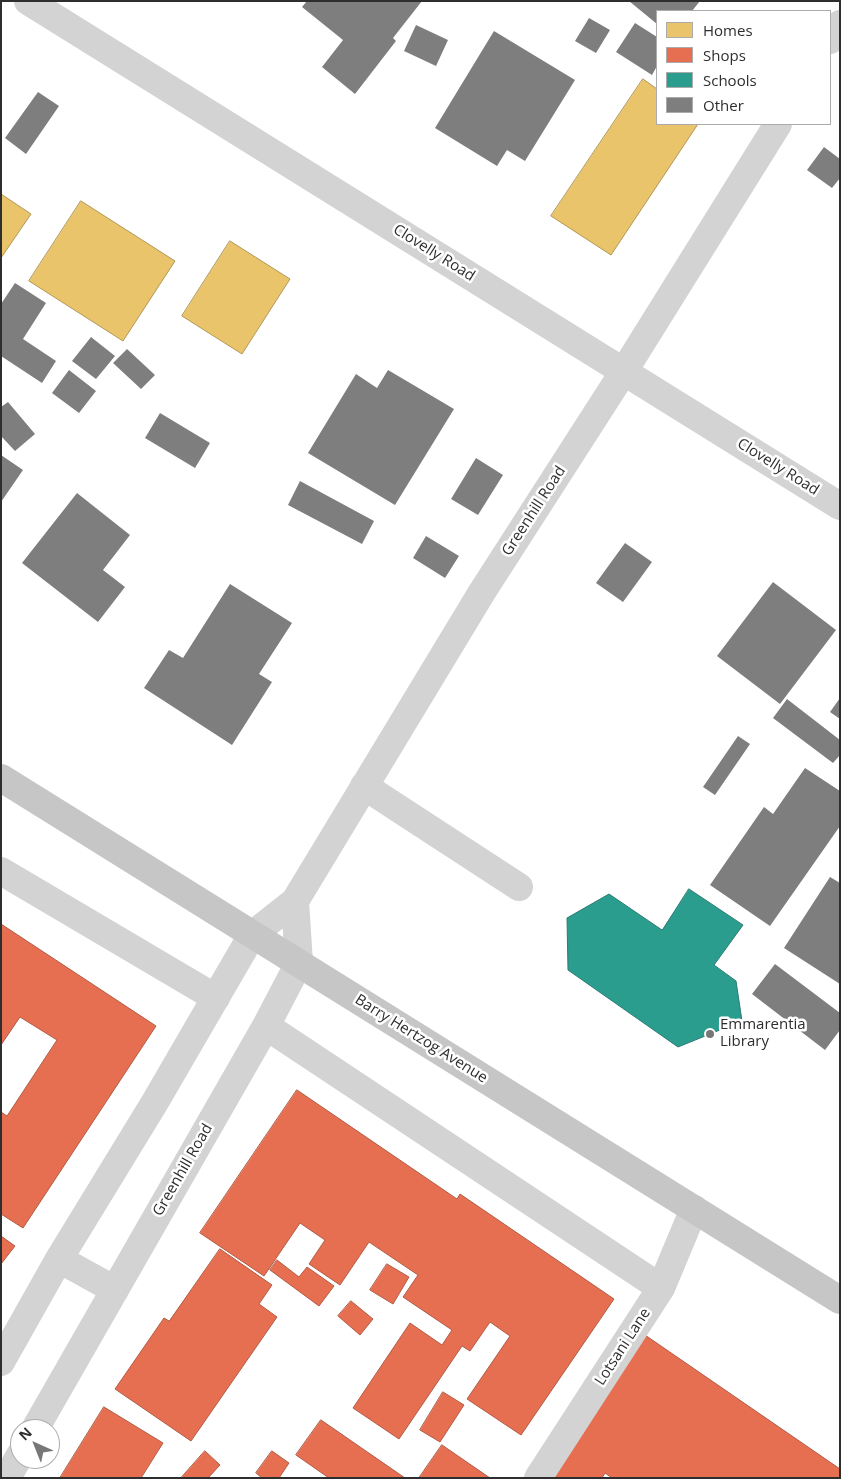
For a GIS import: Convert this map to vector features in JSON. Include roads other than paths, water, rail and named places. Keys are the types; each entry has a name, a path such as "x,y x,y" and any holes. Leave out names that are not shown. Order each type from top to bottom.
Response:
{"main road":[{"name":"Barry Hertzog Avenue","path":"1,778 840,1300"}],"street":[{"name":"Clovelly Road","path":"28,1 840,506"},
{"path":"831,38 840,24"},
{"name":"Greenhill Road","path":"1,1362 59,1259 252,935 295,901 482,592 624,371 777,125"},
{"path":"364,786 519,887"},
{"path":"1,871 216,998"},
{"path":"295,901 299,963"},
{"name":"Greenhill Road","path":"41,1419 266,1026 299,963"},
{"path":"266,1026 661,1288"},
{"name":"Lotsani Lane","path":"538,1478 661,1288 694,1209"},
{"path":"59,1259 114,1290"}],"place":[{"name":"Emmarentia Library","path":"710,1034"}]}
